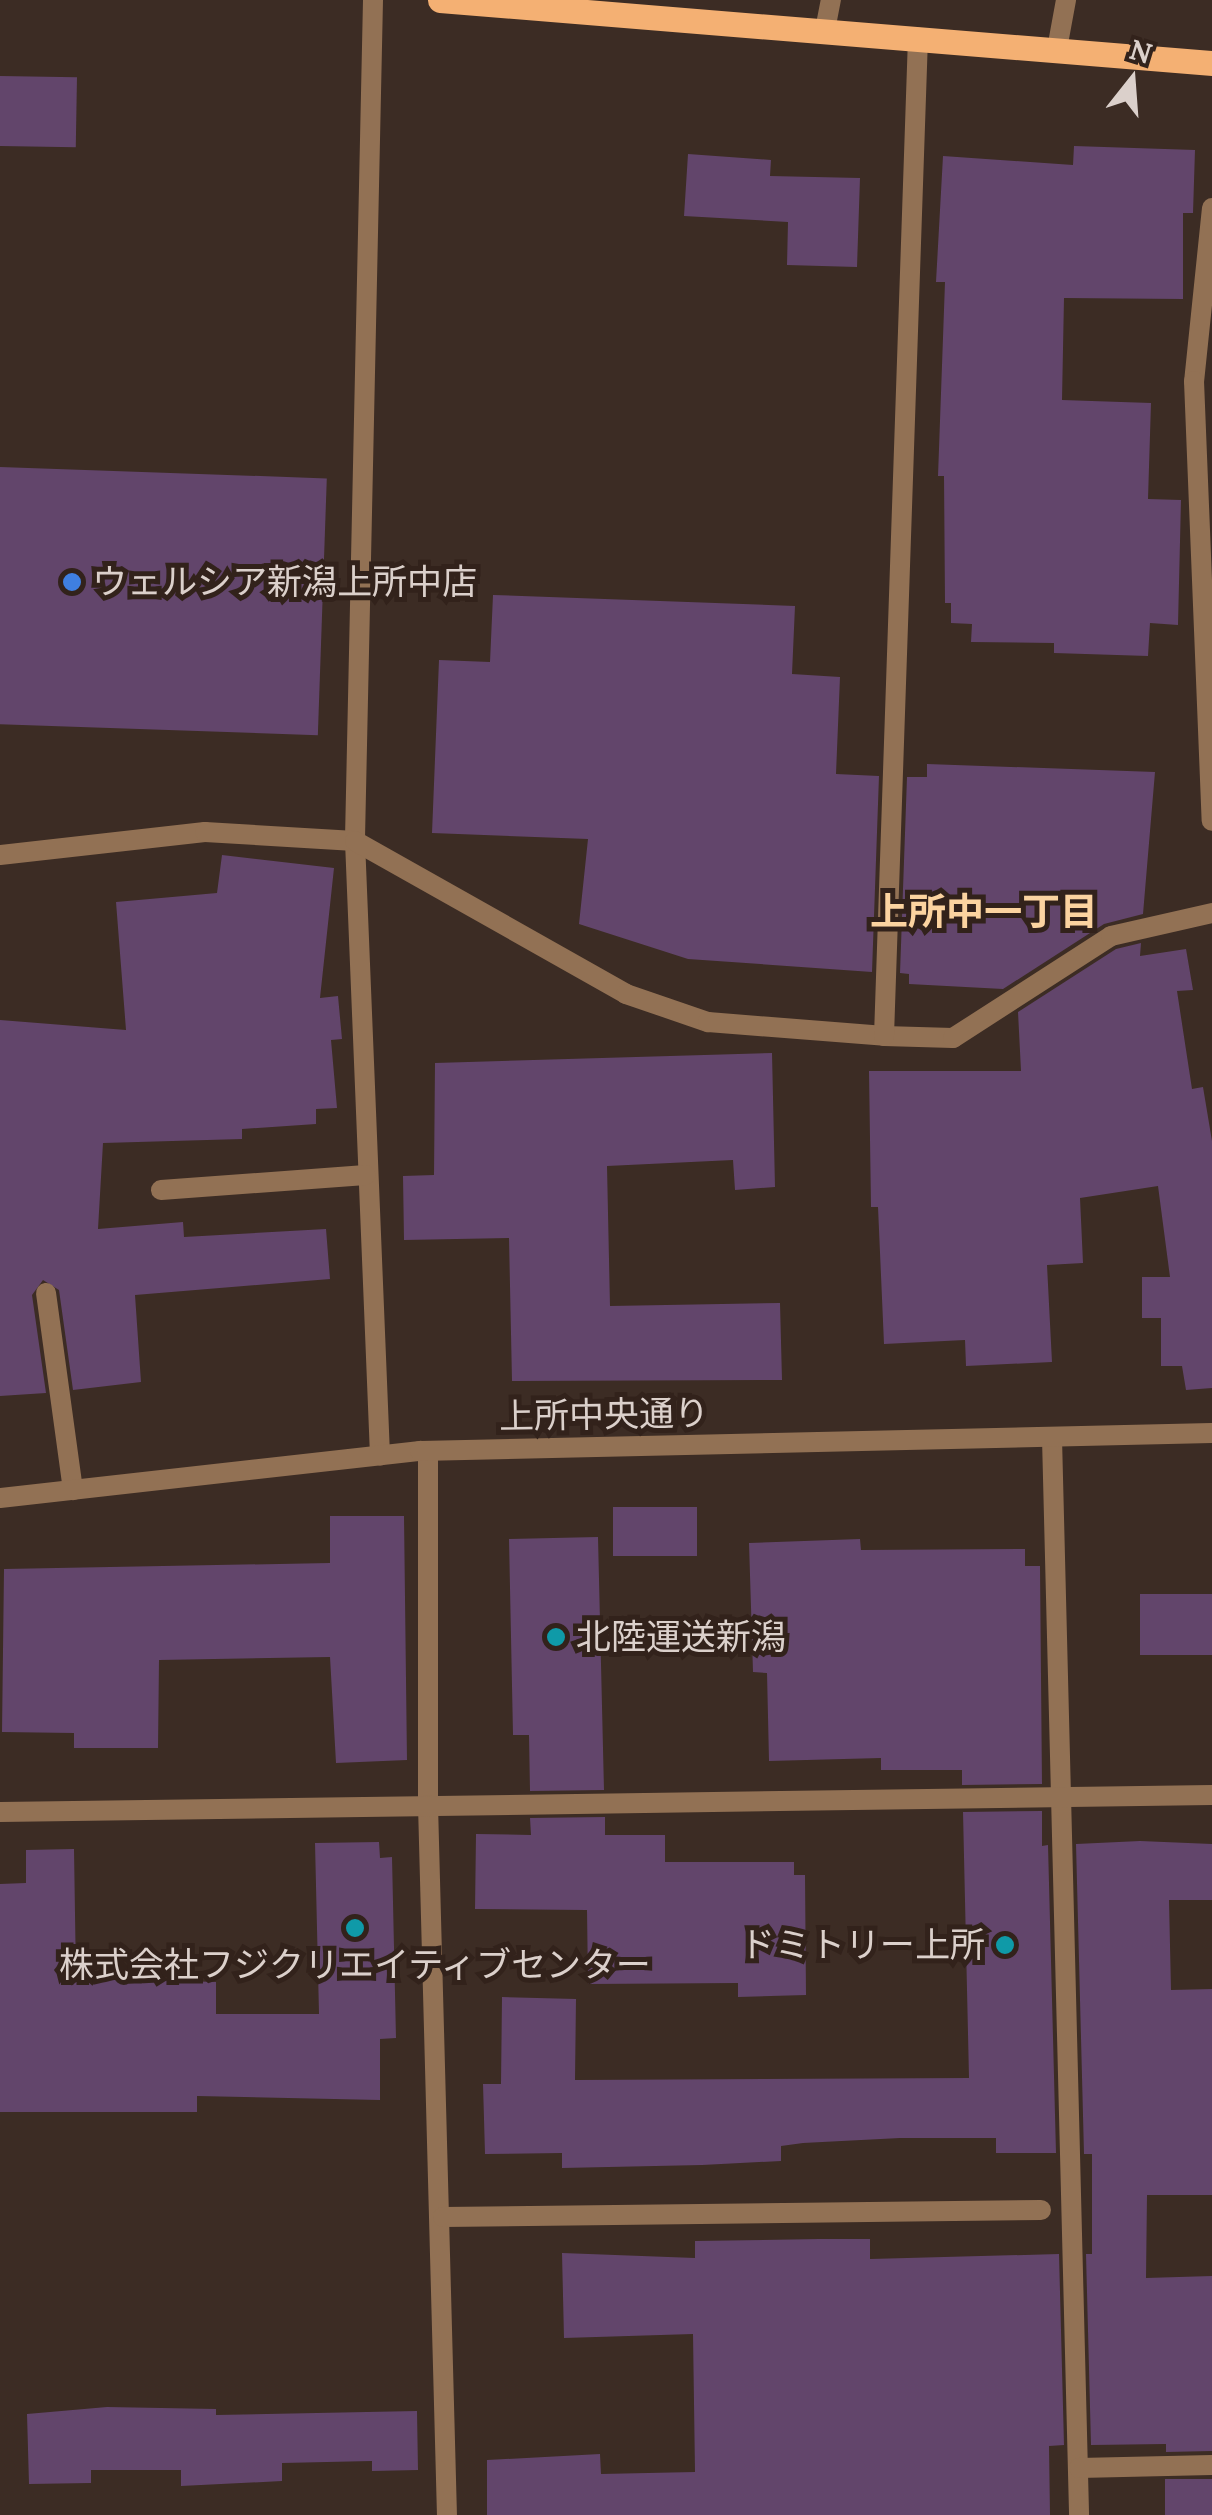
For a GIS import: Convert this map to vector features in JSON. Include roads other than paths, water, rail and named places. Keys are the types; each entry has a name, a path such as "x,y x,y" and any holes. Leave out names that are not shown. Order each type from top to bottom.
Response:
{"main road":[{"path":"440,0 504,2 1212,63"}],"street":[{"path":"374,0 355,841 365,1175 380,1456"},
{"path":"825,30 831,0"},
{"path":"1057,49 1066,0"},
{"path":"884,1036 918,38"},
{"path":"1212,208 1194,381 1212,820"},
{"path":"0,855 205,832 355,841 626,994 708,1022 884,1036 953,1038 1111,936 1212,914"},
{"path":"161,1190 365,1175"},
{"path":"46,1294 73,1490"},
{"name":"上所中央通り","path":"0,1498 428,1451 1212,1432"},
{"path":"1052,1438 1056,1798 1078,2515"},
{"path":"428,1451 428,1805 444,2217 447,2515"},
{"path":"0,1812 1212,1794"},
{"path":"444,2217 1041,2210"},
{"path":"1078,2468 1212,2465"}],"place":[{"name":"ウェルシア新潟上所中店","path":"72,582"},
{"name":"北陸運送新潟","path":"556,1637"},
{"name":"株式会社フジクリエイティブセンター","path":"355,1928"},
{"name":"ドミトリー上所","path":"1005,1945"}],"district":[{"name":"上所中一丁目","path":"984,912"}]}
